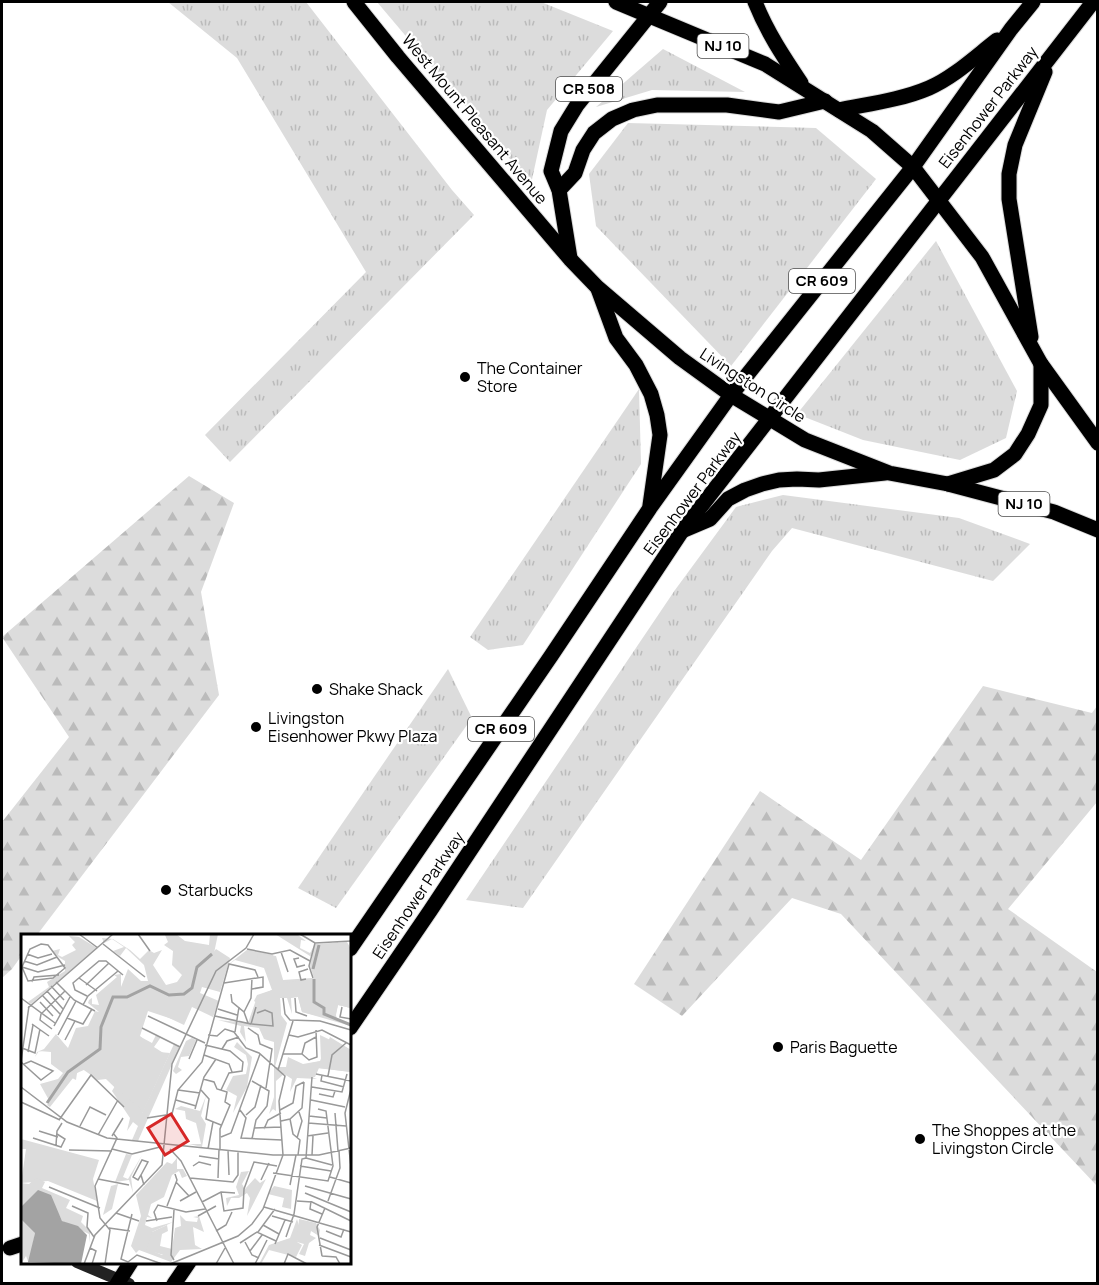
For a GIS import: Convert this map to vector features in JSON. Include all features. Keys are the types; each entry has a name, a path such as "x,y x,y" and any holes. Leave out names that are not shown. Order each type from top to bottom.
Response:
{"main road":[{"name":"West Mount Pleasant Avenue","path":"354,2 570,259"},
{"name":"NJ 10","path":"616,2 765,64 872,131 913,167 982,257 1041,364 1098,443"},
{"name":"CR 508","path":"570,259 559,190 551,171 561,131 577,105 660,2"},
{"path":"754,2 778,49 804,88"},
{"name":"Eisenhower Parkway","path":"351,948 650,508 731,395 913,167 1011,29 1033,2"},
{"name":"Eisenhower Parkway","path":"351,1027 682,531 1093,2"},
{"path":"839,110 911,95 930,88 953,74 1011,29"},
{"path":"1033,349 1010,199 1009,174 1015,145 1052,54"},
{"path":"559,190 574,173 583,150 594,133 612,119 633,110 657,105 727,105 779,112 825,101"},
{"name":"Livingston Circle","path":"570,259 597,287 680,358 731,395 805,440 889,473 948,484"},
{"path":"597,287 616,338 636,365 651,394 657,415 660,435 650,508"},
{"path":"948,484 994,470 1015,454 1028,435 1041,405 1041,364"},
{"path":"682,531 711,519 728,499 762,484 779,480 819,480 889,473"},
{"name":"NJ 10","path":"948,484 1054,512 1098,530"},
{"path":"122,1282 131,1264"},
{"path":"174,1284 188,1264"}],"street":[{"path":"79,1264 122,1282"}],"green space":[{"path":"168,2 306,2 474,215 230,462 205,435 366,272 237,58"},
{"path":"377,2 541,2 613,31 547,110 531,184"},
{"path":"663,49 745,92 652,90 596,107"},
{"path":"628,123 816,128 876,179 731,366 596,226 589,174"},
{"path":"936,241 1017,391 1006,438 960,460 863,440 797,414"},
{"path":"639,389 641,464 523,645 488,650 470,637"},
{"path":"189,476 234,503 201,592 219,695 38,934 21,934 21,956 2,978 2,822 69,737 2,637"},
{"path":"783,495 959,518 1030,544 993,581 792,528 772,551 523,908 466,900 675,590 736,507"},
{"path":"448,669 472,718 336,908 298,888"},
{"path":"983,686 1092,713 1097,706 1097,802 1008,909 1097,972 1097,1186 841,914 792,898 682,1016 634,984 760,791 861,860"}],"place":[{"name":"The Container Store","path":"465,377"},
{"name":"Shake Shack","path":"317,689"},
{"name":"Livingston Eisenhower Pkwy Plaza","path":"256,727"},
{"name":"Starbucks","path":"166,890"},
{"name":"Paris Baguette","path":"778,1047"},
{"name":"The Shoppes at the Livingston Circle","path":"920,1139"}]}
